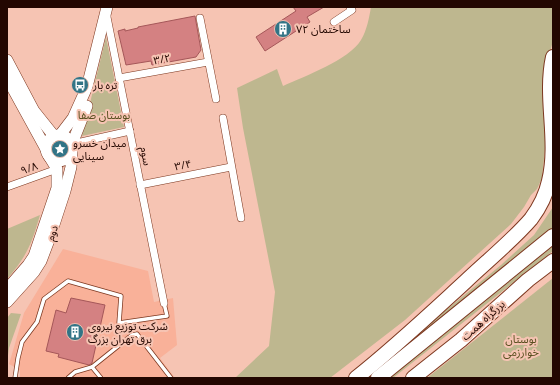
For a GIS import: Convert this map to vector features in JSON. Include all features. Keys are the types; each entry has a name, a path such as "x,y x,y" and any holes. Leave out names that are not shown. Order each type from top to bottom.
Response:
{"highway":[{"path":"356,378 386,354 486,262 531,219 544,200 550,180 553,149 550,88 553,57"},
{"name":"بزرگراه همت","path":"378,378 549,239"},
{"name":"بزرگراه همت","path":"413,378 461,340 528,280 553,261"},
{"path":"528,280 553,268"}],"main road":[{"name":"دوم","path":"57,136 74,118 87,87 107,10"},
{"path":"7,60 15,93 57,136 69,139 72,148 67,158 60,161 56,160 48,152 48,141 57,136"},
{"path":"7,78 57,169"},
{"name":"دوم","path":"7,302 34,272 41,261 49,240 70,173 72,148 87,106 87,87"},
{"name":"دوم","path":"7,289 34,256 57,188 57,169"}],"street":[{"path":"334,22 352,10 350,7"},
{"name":"سوم","path":"107,10 119,78 164,303"},
{"path":"200,18 216,99"},
{"name":"۳/۲","path":"119,78 208,62"},
{"path":"223,118 241,218"},
{"path":"72,148 130,131"},
{"name":"۳/۴","path":"140,185 231,167"},
{"name":"۹/۸","path":"7,187 57,169"}],"lane":[{"path":"15,378 22,342 37,322 44,300 68,281 121,296 119,323 167,316 164,303"},
{"path":"68,378 75,372 92,367 132,335 137,334 171,378"},
{"path":"92,367 101,378"}],"shaded area":[{"name":"شرکت توزیع نیروی برق تهران بزرگ","path":"63,249 148,271 154,302 173,298 177,345 160,358 175,378 20,378 20,370 9,364 24,313"}],"green space":[{"path":"371,7 553,7 553,41 548,59 545,149 542,178 537,189 531,195 511,224 405,320 330,378 235,378 269,346 275,292 243,128 237,88 277,69 283,86 337,61 355,47 361,40 369,20"},
{"name":"بوستان صفا","path":"106,37 124,127 82,136"},
{"path":"553,207 553,228 370,378 363,378 501,265 534,235"},
{"path":"40,215 28,249 7,279 7,229"},
{"path":"553,246 553,251 393,378 386,378"},
{"name":"بوستان خوارزمی","path":"553,278 553,378 427,378"},
{"path":"11,313 21,314 9,348 7,363 7,318"}],"building":[{"name":"ساختمان ۷۲","path":"293,7 324,7 307,17 310,22 265,51 256,37 296,11"},
{"path":"195,16 201,50 196,57 152,65 151,61 126,65 118,31 125,29 125,31"},
{"name":"شرکت توزیع نیروی برق تهران بزرگ","path":"71,298 105,305 92,363 89,365 58,357 59,354 46,351 56,310 66,313"}],"place":[{"name":"ساختمان ۷۲","path":"283,29"},
{"name":"تره بار","path":"80,85"},
{"name":"میدان خسرو سینایی","path":"60,149"},
{"name":"شرکت توزیع نیروی برق تهران بزرگ","path":"75,332"}]}
